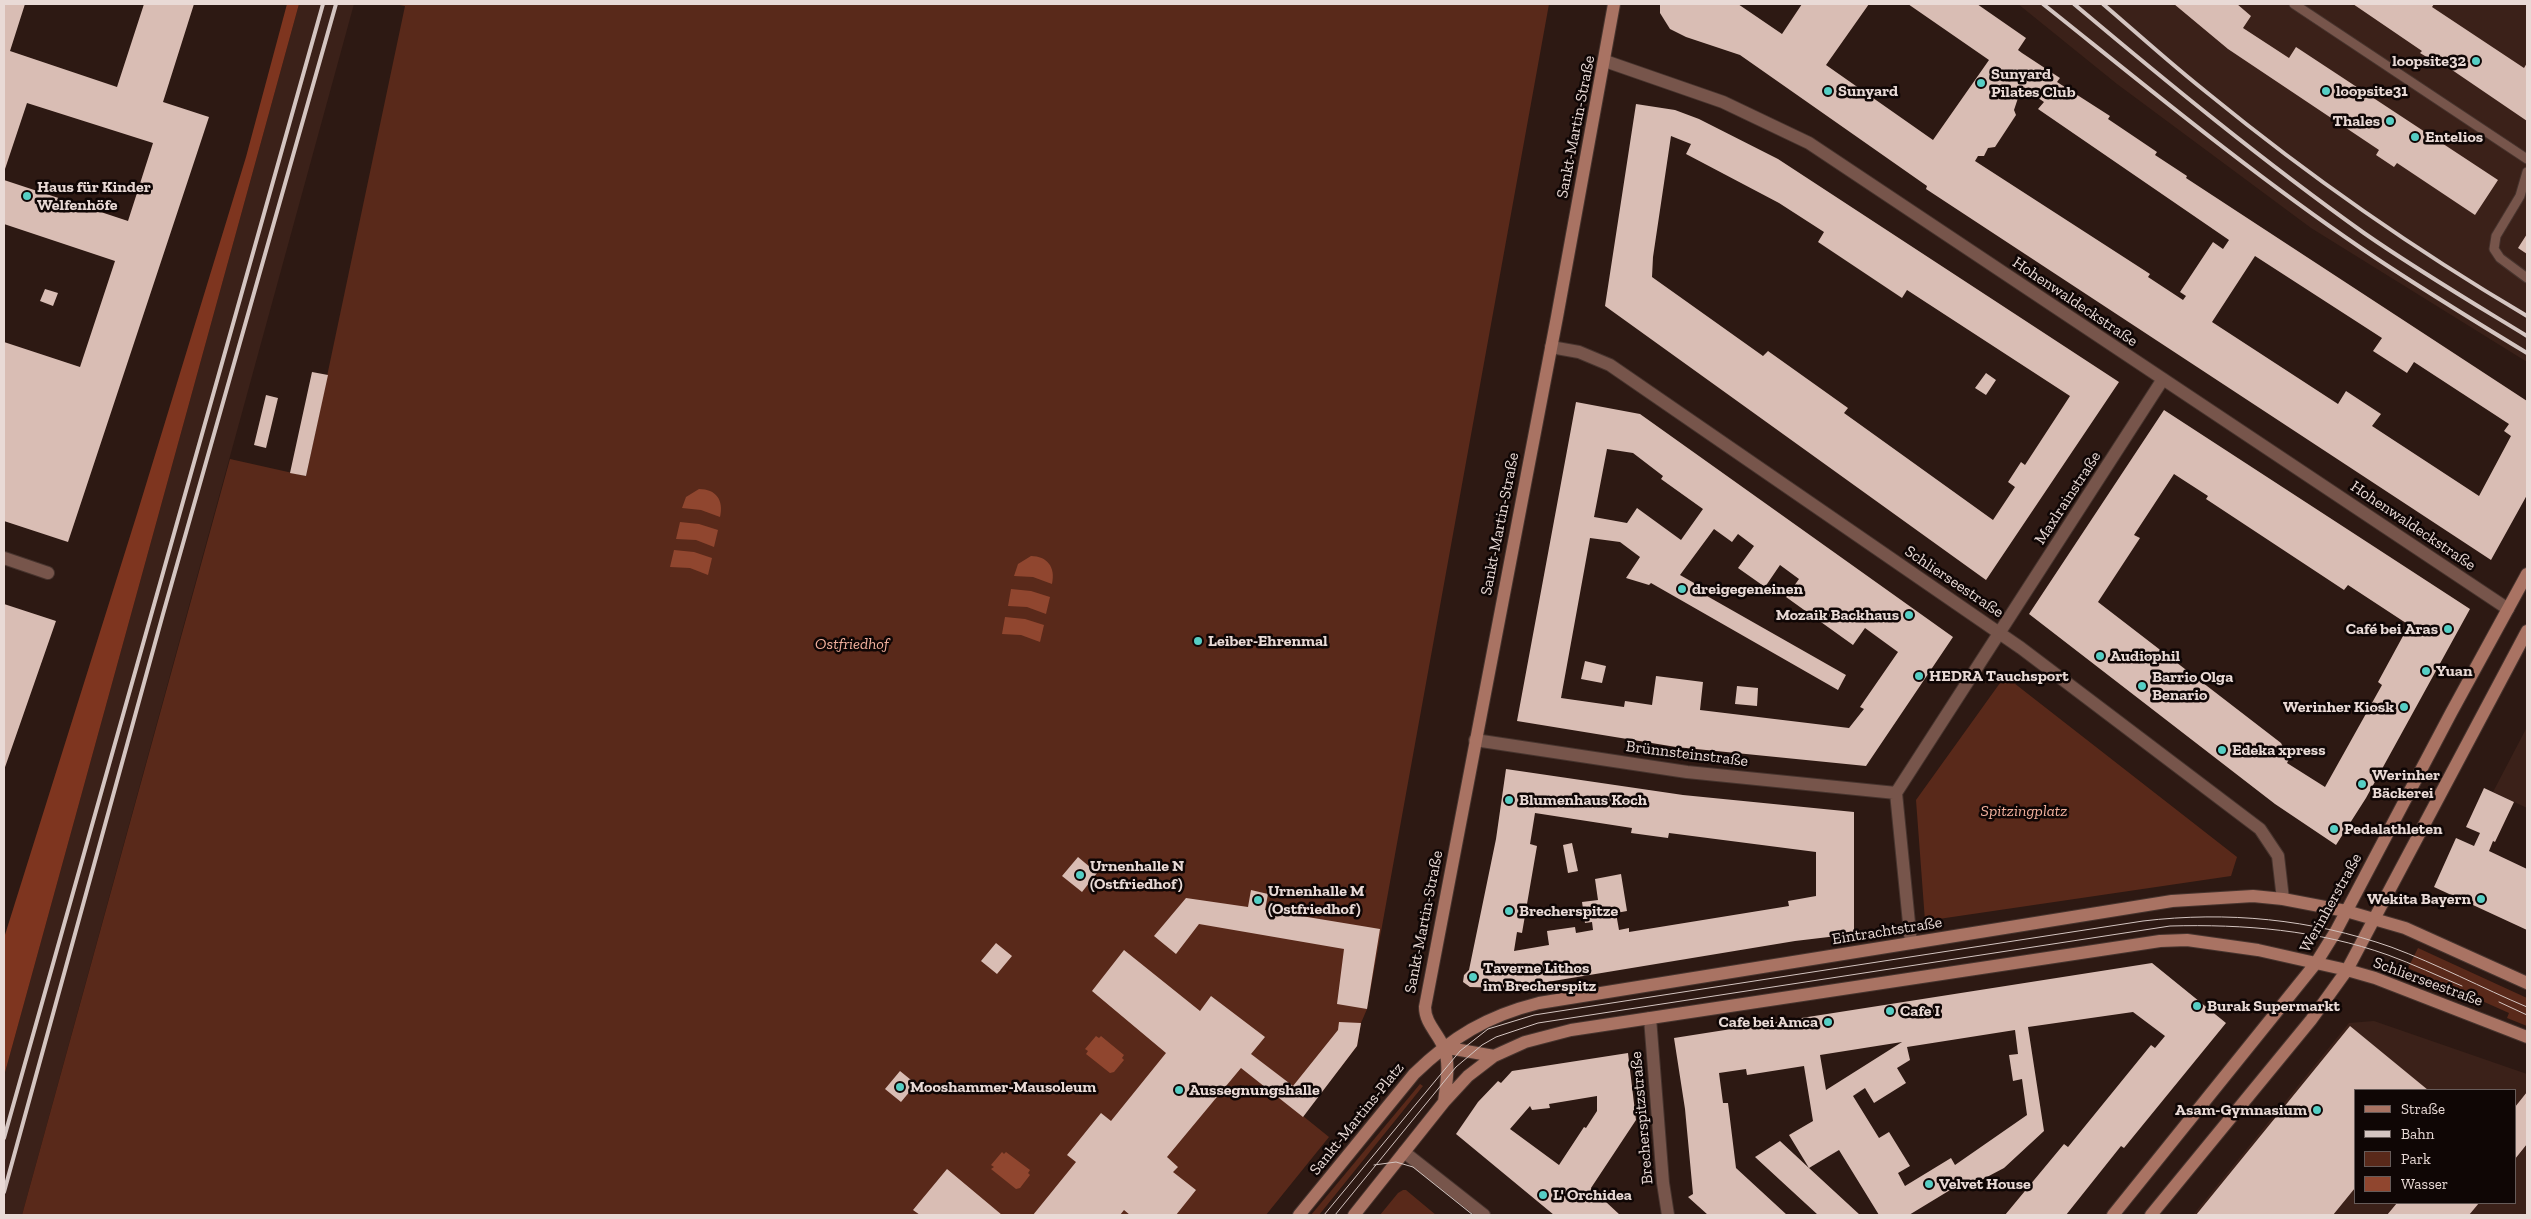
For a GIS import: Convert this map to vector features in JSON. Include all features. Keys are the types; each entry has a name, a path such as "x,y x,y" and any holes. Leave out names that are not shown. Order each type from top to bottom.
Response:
{"main road":[{"name":"Sankt-Martin-Straße","path":"1443,1046 1425,1014 1425,1007 1605,61 1614,4"},
{"name":"Werinherstraße","path":"2113,1215 2316,963 2346,911 2527,574"},
{"path":"2151,1215 2311,1020 2347,970 2527,631"},
{"name":"Eintrachtstraße","path":"1443,1046 1476,1025 1539,1003 2172,901 2253,896 2283,899 2346,911"},
{"path":"2346,911 2376,918 2418,934 2527,983"},
{"path":"1354,1215 1444,1102 1468,1076 1494,1056 1543,1036 1650,1018 2160,941 2204,942 2316,963"},
{"name":"Schlierseestraße","path":"2316,963 2375,978 2527,1037"},
{"path":"1444,1102 1447,1064 1443,1046 1494,1056"},
{"name":"Sankt-Martins-Platz","path":"1299,1215 1414,1074 1443,1046"}],"street":[{"name":"Hohenwaldeckstraße","path":"1605,61 1723,102 1809,144 2508,609"},
{"name":"Schlierseestraße","path":"1551,347 1579,352 1610,365 2000,633 2241,814 2260,829 2278,856 2283,899"},
{"name":"Maxlrainstraße","path":"2000,633 2163,379"},
{"path":"4,558 48,573"},
{"path":"1911,943 1896,793 2000,633"},
{"name":"Brünnsteinstraße","path":"1475,740 1687,772 1896,793"},
{"name":"Brecherspitzstraße","path":"1650,1018 1663,1183 1668,1215"},
{"path":"1404,1152 1484,1215"}],"lane":[{"path":"2295,4 2527,159"},
{"path":"2527,172 2520,196 2496,236 2494,250 2500,258 2527,278"}],"shaded area":[{"path":"287,4 299,4 4,1076 4,938 137,514 246,157"},
{"path":"299,4 354,4 22,1215 4,1215 4,1076"},
{"path":"2018,4 2527,4 2527,362 2311,228 2117,84"},
{"path":"2527,727 2527,808 2493,792"},
{"name":"Asam-Gymnasium","path":"2374,1021 2527,1074 2527,1215 2193,1215 2349,1023"}],"green space":[{"name":"Ostfriedhof","path":"394,4 1549,4 1367,1009 1361,1023 1357,1046 1303,1116 1329,1137 1266,1215 22,1215 230,459 306,476 405,6"},
{"name":"Spitzingplatz","path":"2005,676 2237,857 2231,876 1925,921 1916,800"},
{"path":"2418,948 2527,998 2527,1026 2507,1018 2509,1013 2408,968"},
{"path":"1420,1084 1423,1086 1319,1215 1311,1215"},
{"path":"1406,1190 1436,1215 1380,1215 1398,1193"}],"water":[{"path":"699,489 714,493 720,501 720,517 701,510 682,508 686,497"},
{"path":"680,522 699,524 718,530 714,547 696,540 676,539"},
{"path":"674,550 694,552 712,558 708,575 690,568 670,567"},
{"path":"1031,556 1042,558 1049,564 1053,572 1052,584 1033,577 1014,576 1018,564"},
{"path":"1011,589 1031,591 1050,597 1046,614 1027,607 1008,606"},
{"path":"1005,617 1025,619 1044,625 1040,642 1021,635 1002,634"},
{"path":"1096,1036 1099,1038 1101,1036 1124,1055 1122,1058 1124,1060 1114,1072 1110,1073 1086,1054 1088,1051 1085,1049"},
{"path":"1002,1152 1004,1154 1006,1152 1030,1170 1028,1173 1030,1175 1020,1188 1016,1189 991,1169 994,1167 991,1165"}],"building":[{"path":"4,4 25,4 10,51 117,87 144,4 194,4 163,102 209,117 68,542 4,521 4,342 80,367 115,261 4,224 4,180 128,221 153,143 27,103 4,172"},
{"path":"1660,4 1738,4 1782,34 1802,4 1869,4 1826,65 1933,140 1989,60 1908,4 1977,4 2026,38 2018,50 2060,78 2057,82 2110,116 2108,119 2157,152 2155,155 2187,176 2186,178 2527,401 2527,495 2491,560 1926,189 1927,186 1740,55 1686,37 1670,29 1660,13","holes":["2025,89 2044,102 2038,109 2229,240 2223,249 2213,242 2180,292 2186,296 2183,300 2148,277 2150,274 1975,161 1978,156 1984,156 1988,148 1995,147 2016,115 2014,110 2018,98","2255,256 2382,338 2373,351 2407,373 2414,362 2509,424 2504,431 2511,436 2479,496 2372,426 2381,414 2346,391 2338,404 2212,322"]},
{"name":"loopsite31","path":"2174,4 2237,4 2251,16 2243,28 2289,58 2296,47 2498,180 2475,215 2397,163 2394,167 2376,155 2379,150 2228,49"},
{"name":"loopsite32","path":"2353,4 2434,4 2432,7 2524,68 2527,63 2527,121 2433,57 2431,60 2420,53 2422,51"},
{"path":"1636,104 1675,110 1699,119 1778,159 2119,382 1986,580 1605,306","holes":["1671,136 1691,144 1686,154 1779,203 1824,232 1818,242 1902,298 1907,290 2070,396 2025,465 2021,462 2008,482 2015,487 1993,520 1844,413 1848,408 1768,351 1763,356 1652,277 1653,257"]},
{"path":"2527,234 2527,254 2518,248"},
{"path":"45,289 58,293 53,306 40,301"},
{"path":"312,372 328,375 306,476 290,473"},
{"path":"1986,373 1996,380 1986,395 1975,388"},
{"path":"266,395 278,398 266,448 254,445"},
{"path":"1576,402 1640,414 1953,637 1866,766 1676,747 1517,721","holes":["1607,449 1633,453 1663,476 1661,479 1703,509 1681,540 1637,508 1627,523 1594,517","1714,529 1732,542 1738,534 1754,546 1738,568 1765,587 1780,565 1799,579 1786,597 1853,645 1865,628 1898,652 1860,707 1864,709 1849,728 1700,710 1703,682 1656,676 1652,705 1625,701 1624,707 1561,698 1590,538 1620,542 1640,557 1626,578 1649,585 1651,583 1838,690 1846,675 1707,596 1710,592 1680,575"]},
{"path":"2164,410 2470,609 2366,798 2336,845 2275,804 2029,614","holes":["2174,474 2208,496 2206,499 2344,590 2348,585 2409,625 2378,682 2382,685 2325,787 2287,763 2289,759 2281,743 2098,602 2140,538 2134,535"]},
{"path":"4,604 56,621 4,770"},
{"path":"1585,661 1606,666 1602,683 1581,679"},
{"path":"1737,686 1758,688 1757,706 1735,704"},
{"path":"1506,769 1683,795 1854,812 1854,934 1795,941 1529,985 1506,988 1470,987 1463,982 1464,975 1469,970 1496,839","holes":["1535,813 1632,828 1631,833 1668,838 1669,833 1816,852 1816,896 1788,901 1789,906 1629,932 1629,928 1619,930 1616,913 1627,911 1621,874 1595,879 1598,900 1582,902 1585,923 1592,922 1593,930 1576,933 1575,927 1547,931 1549,945 1514,951 1517,932 1522,933 1537,846 1530,844"]},
{"path":"2484,788 2514,802 2489,851 2527,869 2527,930 2434,887 2456,838 2474,846 2480,833 2466,827"},
{"path":"1572,843 1578,871 1568,873 1563,845"},
{"name":"Urnenhalle N (Ostfriedhof)","path":"1078,857 1097,873 1082,892 1062,876"},
{"path":"1251,890 1268,894 1265,910 1380,929 1367,1009 1337,1004 1344,949 1199,924 1176,954 1154,936 1186,898 1248,907"},
{"path":"996,943 1012,956 997,974 981,961"},
{"name":"Aussegnungshalle","path":"1124,950 1200,1011 1211,996 1265,1037 1251,1054 1293,1086 1338,1030 1339,1022 1361,1023 1357,1046 1303,1117 1241,1068 1167,1157 1178,1167 1173,1172 1196,1190 1176,1215 1130,1215 1124,1210 1120,1215 1033,1215 1076,1162 1067,1155 1101,1113 1111,1121 1166,1053 1092,991"},
{"path":"2152,963 2226,1023 2124,1148 2121,1146 2066,1215 2005,1215 2064,1144 2068,1147 2151,1045 2155,1048 2165,1036 2133,1012 2028,1027 2044,1131 2004,1168 1968,1187 1965,1181 1909,1215 1879,1215 1839,1150 1809,1168 1789,1135 1813,1121 1804,1066 1747,1075 1746,1069 1719,1073 1723,1103 1728,1103 1736,1168 1787,1215 1708,1215 1688,1197 1693,1194 1685,1109 1674,1038","holes":["2015,1030 2018,1054 2009,1055 2013,1081 2022,1079 2027,1115 1955,1165 1951,1158 1905,1186 1898,1173 1910,1166 1889,1132 1879,1138 1853,1096 1865,1088 1874,1103 1906,1083 1897,1068 1910,1060 1907,1047","1902,1042 1826,1090 1820,1055"]},
{"name":"Asam-Gymnasium","path":"2350,1026 2427,1089 2354,1089 2354,1189 2333,1215 2196,1215"},
{"path":"1628,1053 1636,1120 1591,1188 1620,1215 1554,1215 1456,1134 1478,1102 1498,1081 1501,1083 1512,1071","holes":["1597,1096 1597,1111 1559,1165 1510,1129 1530,1106 1532,1110 1550,1108 1549,1104"]},
{"name":"Mooshammer-Mausoleum","path":"900,1071 916,1084 901,1102 885,1089"},
{"path":"2527,1092 2527,1144 2516,1158 2516,1106"},
{"path":"1780,1141 1860,1215 1818,1215 1755,1157"},
{"path":"947,1169 1002,1215 920,1215 913,1210"},
{"path":"2396,1204 2478,1204 2469,1215 2387,1215"}],"tram line":[{"path":"1324,1215 1460,1051 1488,1029 1534,1015 2143,921 2206,917 2237,917 2300,924 2361,937 2442,968 2527,1007"},
{"path":"1335,1215 1456,1067 1482,1045 1496,1037 1538,1023 2170,926 2225,926 2308,934 2362,946 2462,986"},
{"path":"2499,1002 2527,1015"},
{"path":"1374,1165 1396,1162 1413,1167 1473,1215"}],"railway":[{"path":"4,1138 323,4"},
{"path":"4,1192 163,614 336,4"},
{"path":"2043,4 2200,129 2320,219 2402,275 2527,353"},
{"path":"2074,4 2216,121 2326,206 2404,260 2527,336"},
{"path":"2103,4 2196,84 2286,155 2404,239 2527,316"}],"place":[{"name":"loopsite32","path":"2476,61"},
{"name":"Sunyard Pilates Club","path":"1981,83"},
{"name":"Sunyard","path":"1828,91"},
{"name":"loopsite31","path":"2326,91"},
{"name":"Thales","path":"2390,121"},
{"name":"Entelios","path":"2415,137"},
{"name":"Haus für Kinder Welfenhöfe","path":"27,196"},
{"name":"dreigegeneinen","path":"1682,589"},
{"name":"Mozaik Backhaus","path":"1909,615"},
{"name":"Café bei Aras","path":"2448,629"},
{"name":"Leiber-Ehrenmal","path":"1198,641"},
{"name":"Audiophil","path":"2100,656"},
{"name":"Yuan","path":"2426,671"},
{"name":"HEDRA Tauchsport","path":"1919,676"},
{"name":"Barrio Olga Benario","path":"2142,686"},
{"name":"Werinher Kiosk","path":"2404,707"},
{"name":"Edeka xpress","path":"2222,750"},
{"name":"Werinher Bäckerei","path":"2362,784"},
{"name":"Blumenhaus Koch","path":"1509,800"},
{"name":"Pedalathleten","path":"2334,829"},
{"name":"Urnenhalle N (Ostfriedhof)","path":"1080,875"},
{"name":"Wekita Bayern","path":"2481,899"},
{"name":"Urnenhalle M (Ostfriedhof)","path":"1258,900"},
{"name":"Brecherspitze","path":"1509,911"},
{"name":"Taverne Lithos im Brecherspitz","path":"1473,977"},
{"name":"Burak Supermarkt","path":"2197,1006"},
{"name":"Cafe I","path":"1890,1011"},
{"name":"Cafe bei Amca","path":"1828,1022"},
{"name":"Mooshammer-Mausoleum","path":"900,1087"},
{"name":"Aussegnungshalle","path":"1179,1090"},
{"name":"Asam-Gymnasium","path":"2317,1110"},
{"name":"Velvet House","path":"1929,1184"},
{"name":"L' Orchidea","path":"1543,1195"}]}
